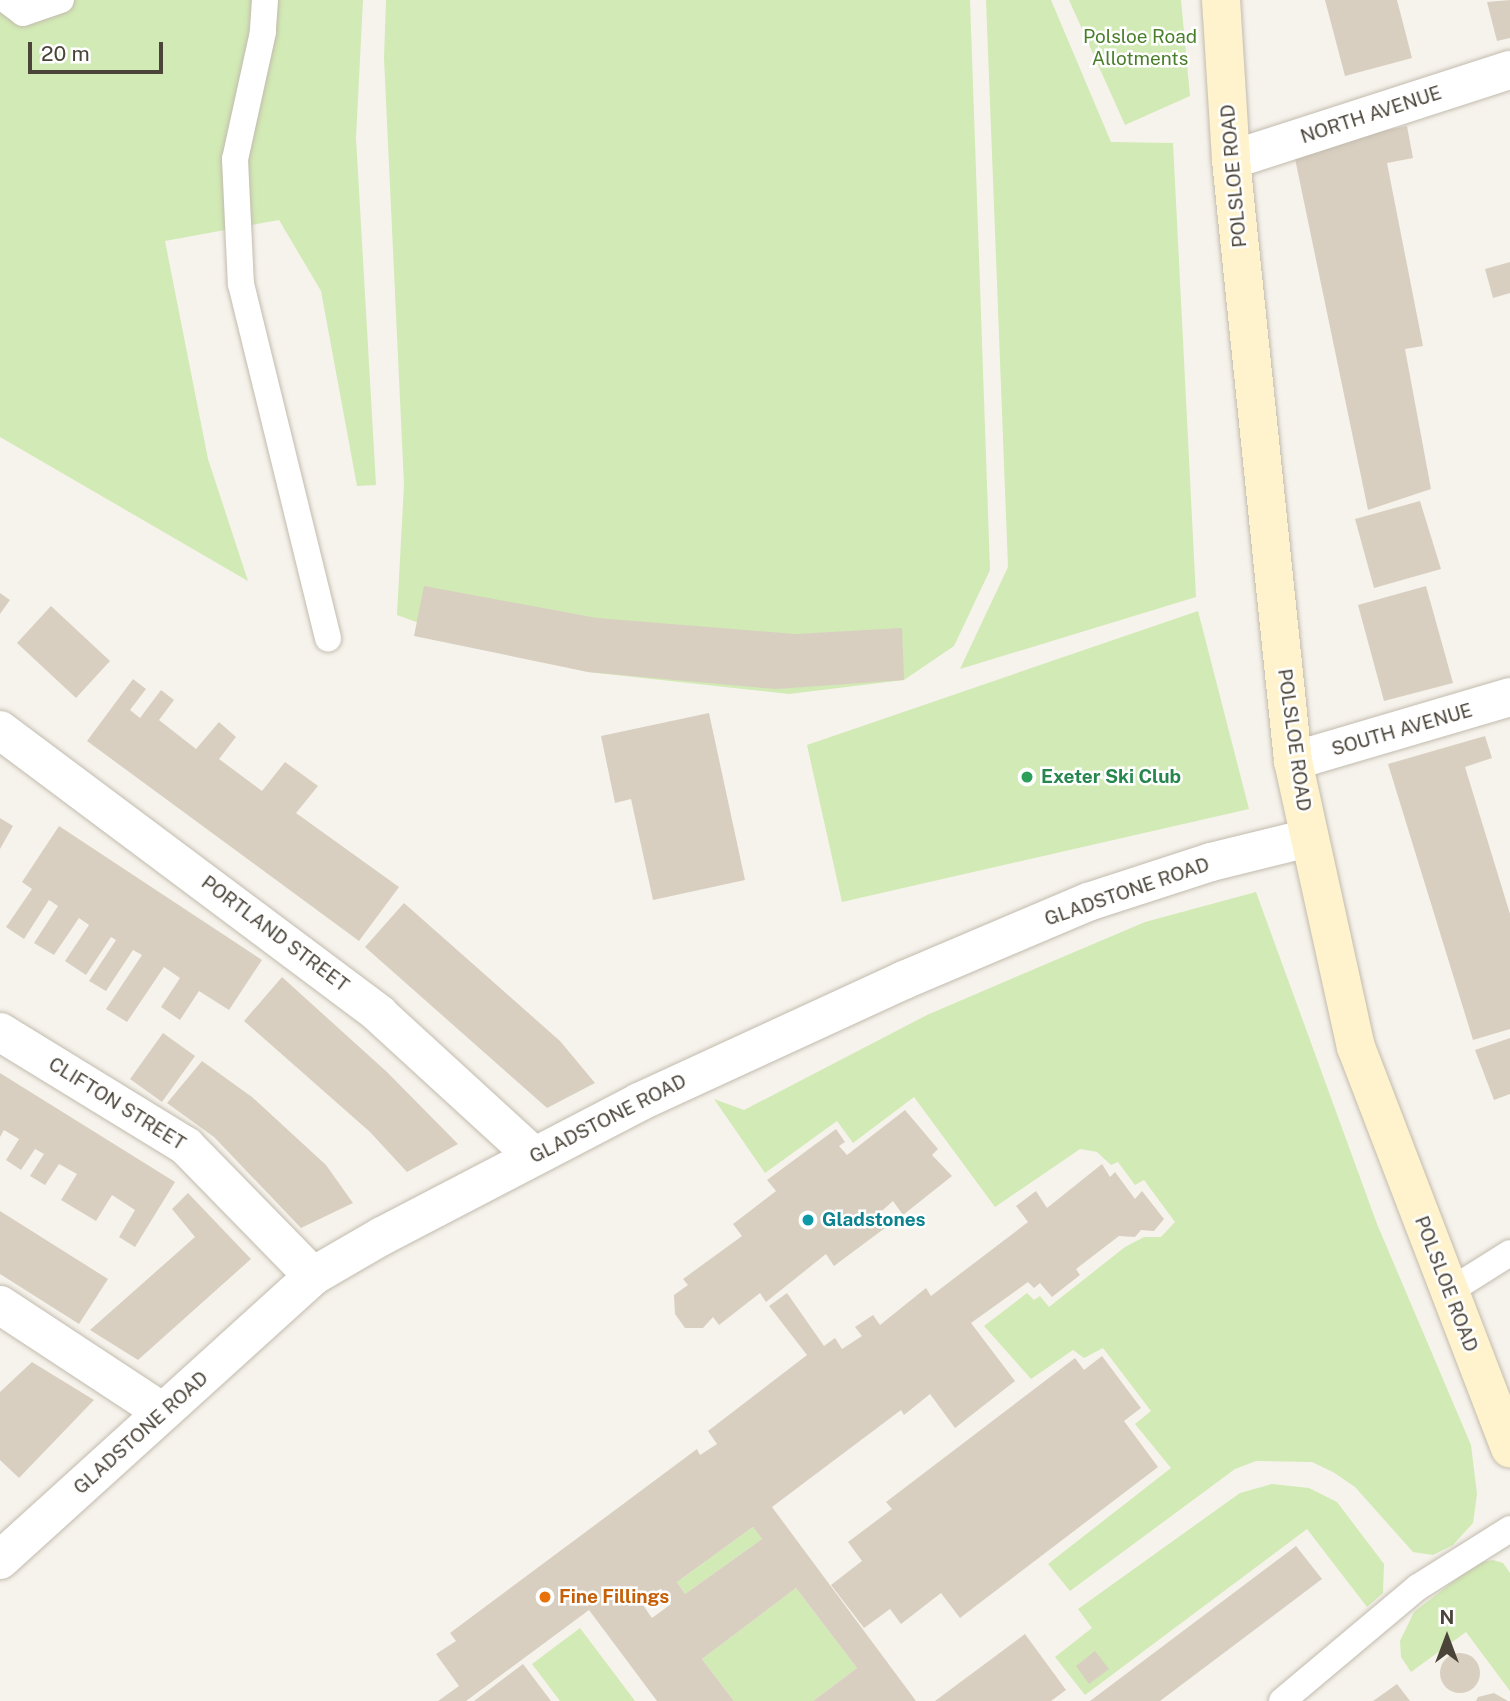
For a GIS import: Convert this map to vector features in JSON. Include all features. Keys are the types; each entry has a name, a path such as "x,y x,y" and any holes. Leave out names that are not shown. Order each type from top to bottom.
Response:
{"street":[{"name":"POLSLOE ROAD","path":"1222,0 1231,160 1293,761 1356,1047 1510,1448"},
{"name":"NORTH AVENUE","path":"1231,160 1510,70"},
{"name":"SOUTH AVENUE","path":"1293,761 1510,697"},
{"name":"PORTLAND STREET","path":"0,730 379,1014 534,1156"},
{"name":"GLADSTONE ROAD","path":"0,1560 313,1276 639,1101 1088,902 1211,862 1309,838"},
{"name":"CLIFTON STREET","path":"0,1032 186,1146 313,1276"},
{"path":"0,1305 163,1412"}],"lane":[{"path":"6,0 23,13 61,0"},
{"path":"265,0 263,32 235,159 241,284 328,638"},
{"path":"1448,1292 1510,1253"},
{"path":"1282,1701 1418,1587 1510,1529"}],"green space":[{"path":"24,0 363,0 356,138 376,485 357,486 321,291 279,220 165,241 208,459 248,581 0,437 0,12"},
{"path":"386,0 970,0 990,570 954,646 904,680 789,694 588,672 488,648 397,615 404,485 384,58"},
{"path":"986,0 1051,0 1111,142 1173,143 1196,597 960,669 1008,567"},
{"name":"Polsloe Road Allotments","path":"1069,0 1181,0 1190,96 1125,125"},
{"name":"Exeter Ski Club","path":"1198,611 1249,809 842,902 807,745"},
{"path":"1256,892 1377,1224 1471,1445 1477,1494 1473,1523 1453,1545 1433,1555 1413,1552 1355,1487 1333,1472 1312,1462 1256,1461 1235,1469 1070,1591 1048,1564 1171,1468 1135,1424 1151,1411 1103,1348 1084,1358 1073,1350 1031,1379 984,1326 1027,1293 1034,1300 1040,1296 1049,1307 1125,1247 1144,1237 1161,1237 1175,1222 1144,1180 1135,1185 1118,1162 1111,1165 1097,1152 1080,1149 995,1207 914,1097 853,1143 837,1121 765,1173 714,1099 744,1110 927,1015 1025,973 1145,922"},
{"path":"1272,1484 1309,1488 1337,1502 1384,1564 1383,1593 1367,1607 1307,1529 1085,1695 1055,1657 1092,1628 1078,1609 1240,1493"},
{"path":"753,1527 762,1539 685,1594 677,1582"},
{"path":"1493,1560 1503,1563 1510,1573 1510,1691 1466,1632 1411,1672 1401,1657 1400,1641 1414,1612 1477,1563"},
{"path":"796,1588 857,1668 813,1701 734,1701 702,1659"},
{"path":"580,1628 635,1701 560,1701 532,1664"}],"building":[{"path":"1325,0 1397,0 1412,58 1345,76"},
{"path":"1510,0 1510,38 1497,41 1487,2"},
{"path":"1407,126 1413,158 1387,163 1423,346 1405,349 1431,489 1368,510 1293,149"},
{"path":"1510,262 1510,293 1493,298 1485,269"},
{"path":"1420,501 1441,569 1374,588 1355,519"},
{"path":"424,586 597,618 795,634 902,628 904,680 776,689 588,672 414,636"},
{"path":"1426,586 1453,683 1384,701 1358,605"},
{"path":"0,593 10,600 0,614"},
{"path":"51,606 110,661 76,698 17,643"},
{"path":"133,679 146,689 130,710 140,718 161,690 174,700 159,720 196,749 219,722 236,737 219,759 262,791 285,762 318,786 296,813 399,887 359,941 87,741"},
{"path":"709,713 745,880 653,900 631,799 615,803 601,736"},
{"path":"1485,736 1492,758 1465,767 1510,914 1510,1029 1473,1040 1388,764"},
{"path":"0,818 13,826 0,849"},
{"path":"59,826 262,960 229,1010 199,991 180,1020 161,1007 180,978 164,967 127,1022 106,1009 142,955 133,950 106,991 89,981 116,940 111,937 86,975 65,961 89,925 79,918 54,955 34,943 58,906 49,900 24,939 6,927 32,889 22,882"},
{"path":"404,903 560,1041 595,1083 547,1108 365,947"},
{"path":"282,977 387,1072 458,1144 407,1172 370,1132 244,1021"},
{"path":"163,1033 195,1056 162,1102 130,1079"},
{"path":"1510,1038 1510,1094 1494,1100 1475,1050"},
{"path":"202,1061 252,1097 326,1165 353,1203 301,1228 214,1137 167,1103"},
{"path":"0,1073 175,1182 135,1247 119,1237 135,1210 112,1195 96,1221 61,1200 77,1174 59,1164 45,1185 30,1176 44,1154 35,1149 21,1170 6,1160 19,1139 4,1130 0,1137"},
{"name":"Gladstones","path":"905,1110 938,1149 932,1155 952,1176 903,1215 893,1201 876,1216 885,1228 834,1266 826,1254 766,1302 760,1293 719,1325 713,1317 703,1328 685,1328 675,1314 674,1295 688,1285 683,1279 742,1236 733,1224 776,1191 767,1180 836,1129 845,1142 839,1146 847,1155"},
{"path":"1102,1164 1110,1177 1115,1172 1135,1199 1142,1191 1164,1219 1154,1231 1141,1230 1135,1237 1119,1236 1076,1269 1080,1275 1052,1297 1040,1283 1034,1288 1028,1282 971,1323 1015,1381 955,1428 930,1394 904,1415 901,1410 772,1507 916,1701 813,1701 857,1668 796,1588 702,1659 734,1701 657,1701 589,1610 466,1701 438,1701 459,1686 436,1654 456,1641 450,1633 697,1449 700,1455 717,1444 708,1431 807,1355 769,1306 787,1293 824,1346 835,1338 842,1349 862,1336 855,1327 873,1315 880,1325 926,1288 931,1296 1028,1222 1016,1206 1036,1191 1047,1208","holes":["753,1527 762,1539 685,1594 677,1582","663,1591 671,1604 652,1618 643,1605"]},
{"path":"188,1193 251,1259 138,1360 90,1330 195,1237 172,1209"},
{"path":"0,1211 108,1279 79,1324 0,1274"},
{"path":"1102,1356 1141,1408 1124,1421 1158,1467 960,1618 941,1593 901,1624 890,1609 864,1628 831,1585 862,1561 848,1542 892,1509 886,1502 1075,1358 1084,1370"},
{"path":"32,1362 94,1400 19,1478 0,1460 0,1392"},
{"path":"1296,1546 1322,1579 1160,1701 1090,1701"},
{"path":"1025,1634 1066,1690 1051,1701 935,1701"},
{"path":"1095,1651 1109,1669 1089,1684 1076,1666"},
{"path":"1460,1653 1474,1659 1480,1673 1474,1687 1460,1693 1446,1687 1440,1673 1446,1659"},
{"path":"523,1664 551,1701 474,1701"},
{"path":"1397,1684 1410,1701 1373,1701"},
{"path":"1494,1693 1508,1701 1476,1701 1478,1697"}],"place":[{"name":"Exeter Ski Club","path":"1027,777"},
{"name":"Gladstones","path":"808,1220"},
{"name":"Fine Fillings","path":"545,1597"}]}
